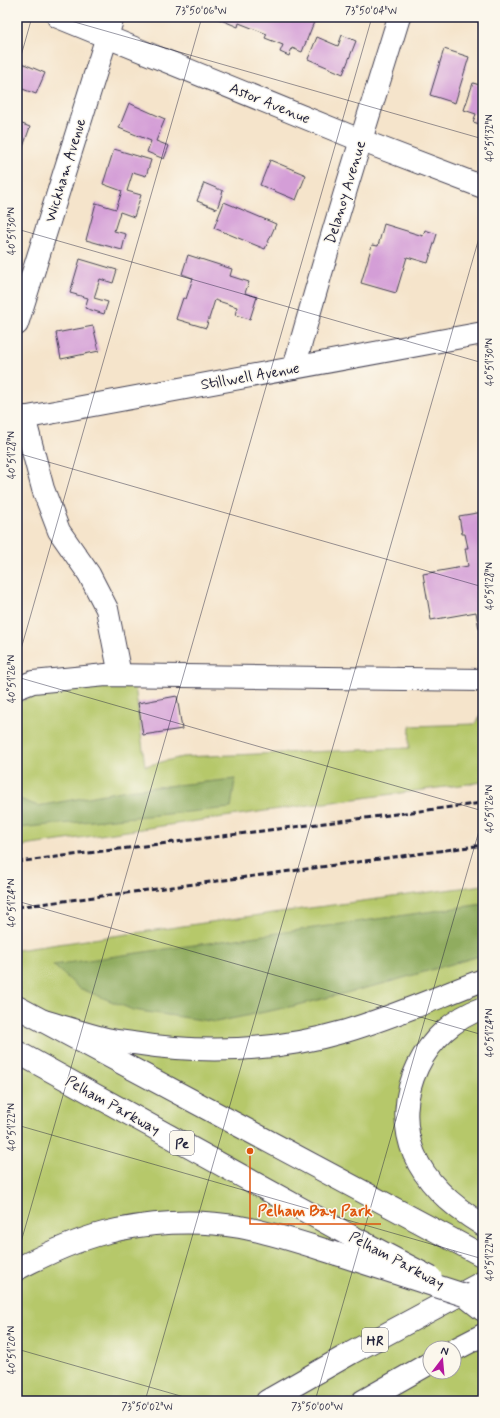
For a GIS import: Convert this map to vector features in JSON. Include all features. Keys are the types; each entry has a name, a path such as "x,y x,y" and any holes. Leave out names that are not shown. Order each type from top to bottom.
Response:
{"main road":[{"name":"Astor Avenue","path":"58,17 110,27 360,140 483,187"},
{"name":"Delanoy Avenue","path":"294,368 360,140 399,17"},
{"name":"Wickham Avenue","path":"17,324 110,27"},
{"name":"Stillwell Avenue","path":"20,418 483,333"},
{"path":"20,418 43,489 59,531 89,574 107,609 120,675"},
{"path":"17,688 33,682 106,675 483,680"},
{"path":"44,1021 106,1040 153,1046 201,1050 267,1046 308,1040 359,1027 483,980"},
{"path":"17,1007 483,1256"},
{"path":"483,1008 458,1020 436,1038 424,1054 413,1077 408,1098 407,1122 414,1153 423,1171 445,1197 459,1209 483,1225"},
{"name":"Pelham Parkway","path":"17,1052 347,1234 483,1305"},
{"path":"17,1269 54,1251 103,1233 155,1225 197,1223 239,1227 267,1233 337,1254 464,1295 483,1310"},
{"name":"HR","path":"267,1401 351,1353 483,1282"},
{"path":"462,1346 483,1335"},
{"path":"363,1401 422,1368"}],"green space":[{"path":"135,686 145,766 182,757 409,748 410,726 475,724 483,712 483,782 272,810 17,847 17,703 44,693 74,689"},
{"path":"235,779 231,808 17,828 17,798 38,806 127,790"},
{"path":"483,885 483,1401 17,1401 17,950 280,912"},
{"path":"483,904 483,955 386,983 294,1006 216,1022 133,1010 79,988 53,965"}],"building":[{"path":"214,17 297,17 304,20 305,17 316,17 302,52 292,48 289,56 280,52 283,45 265,38 267,34 239,23 238,27"},
{"path":"467,17 483,17 483,22"},
{"path":"342,35 356,41 343,74 308,59 317,37 338,46"},
{"path":"444,49 469,57 455,103 430,95"},
{"path":"17,61 45,73 36,94 17,87"},
{"path":"473,83 483,86 483,125 473,122 476,114 464,110"},
{"path":"129,103 165,119 156,141 169,146 164,159 147,152 151,141 119,128"},
{"path":"17,122 30,127 17,164"},
{"path":"114,149 151,160 146,176 133,172 127,191 141,195 134,217 120,212 114,231 126,234 122,250 86,240 96,203 116,209 122,191 103,184"},
{"path":"270,160 306,175 296,200 260,185"},
{"path":"204,183 223,191 217,209 197,201"},
{"path":"224,202 276,224 265,249 214,228"},
{"path":"384,224 423,236 425,230 437,234 428,263 407,257 396,293 361,283 372,245 378,246"},
{"path":"188,255 232,269 230,276 249,282 245,293 257,297 250,319 235,315 237,307 215,300 206,328 176,319 183,298 186,299 193,278 182,274"},
{"path":"80,259 117,270 113,283 100,279 94,298 108,302 104,314 85,308 88,298 70,293"},
{"path":"93,326 99,351 61,359 56,333"},
{"path":"483,512 483,629 479,629 476,612 431,620 423,574 468,566 465,548 468,548 465,534 462,534 459,516"},
{"path":"177,696 182,729 143,735 138,703"}],"railway":[{"path":"17,862 483,803"},
{"path":"17,907 483,845"}],"place":[{"name":"Pelham Bay Park","path":"250,1151"}]}
